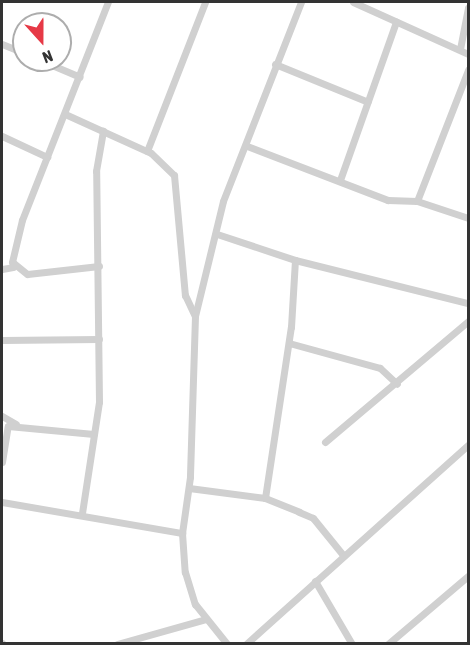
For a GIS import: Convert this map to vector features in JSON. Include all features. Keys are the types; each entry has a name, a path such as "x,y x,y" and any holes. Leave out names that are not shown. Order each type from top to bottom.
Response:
{"street":[{"path":"13,267 16,239 108,2"},
{"path":"147,151 205,2"},
{"path":"227,644 206,619 188,590 182,533 189,488 195,316 217,234 223,201 247,146 275,64 301,2"},
{"path":"353,2 468,54"},
{"path":"460,49 468,8"},
{"path":"340,180 396,22"},
{"path":"275,64 368,102"},
{"path":"417,201 468,70"},
{"path":"68,72 80,77"},
{"path":"65,114 147,151 174,175 185,295 195,316"},
{"path":"82,513 94,434 99,339 96,171 103,131"},
{"path":"2,136 47,157"},
{"path":"247,146 388,200 417,201 468,218"},
{"path":"217,234 295,260 468,303"},
{"path":"265,498 289,343 295,260"},
{"path":"2,269 13,267 27,274 99,266"},
{"path":"325,442 397,384 468,321"},
{"path":"2,340 99,339"},
{"path":"289,343 380,368 397,384"},
{"path":"2,416 16,424 94,434"},
{"path":"2,462 4,432 16,424"},
{"path":"246,644 468,445"},
{"path":"189,488 265,498 314,518 343,555"},
{"path":"2,502 82,513 182,533"},
{"path":"388,644 468,576"},
{"path":"315,581 352,644"},
{"path":"117,644 206,619"}]}
